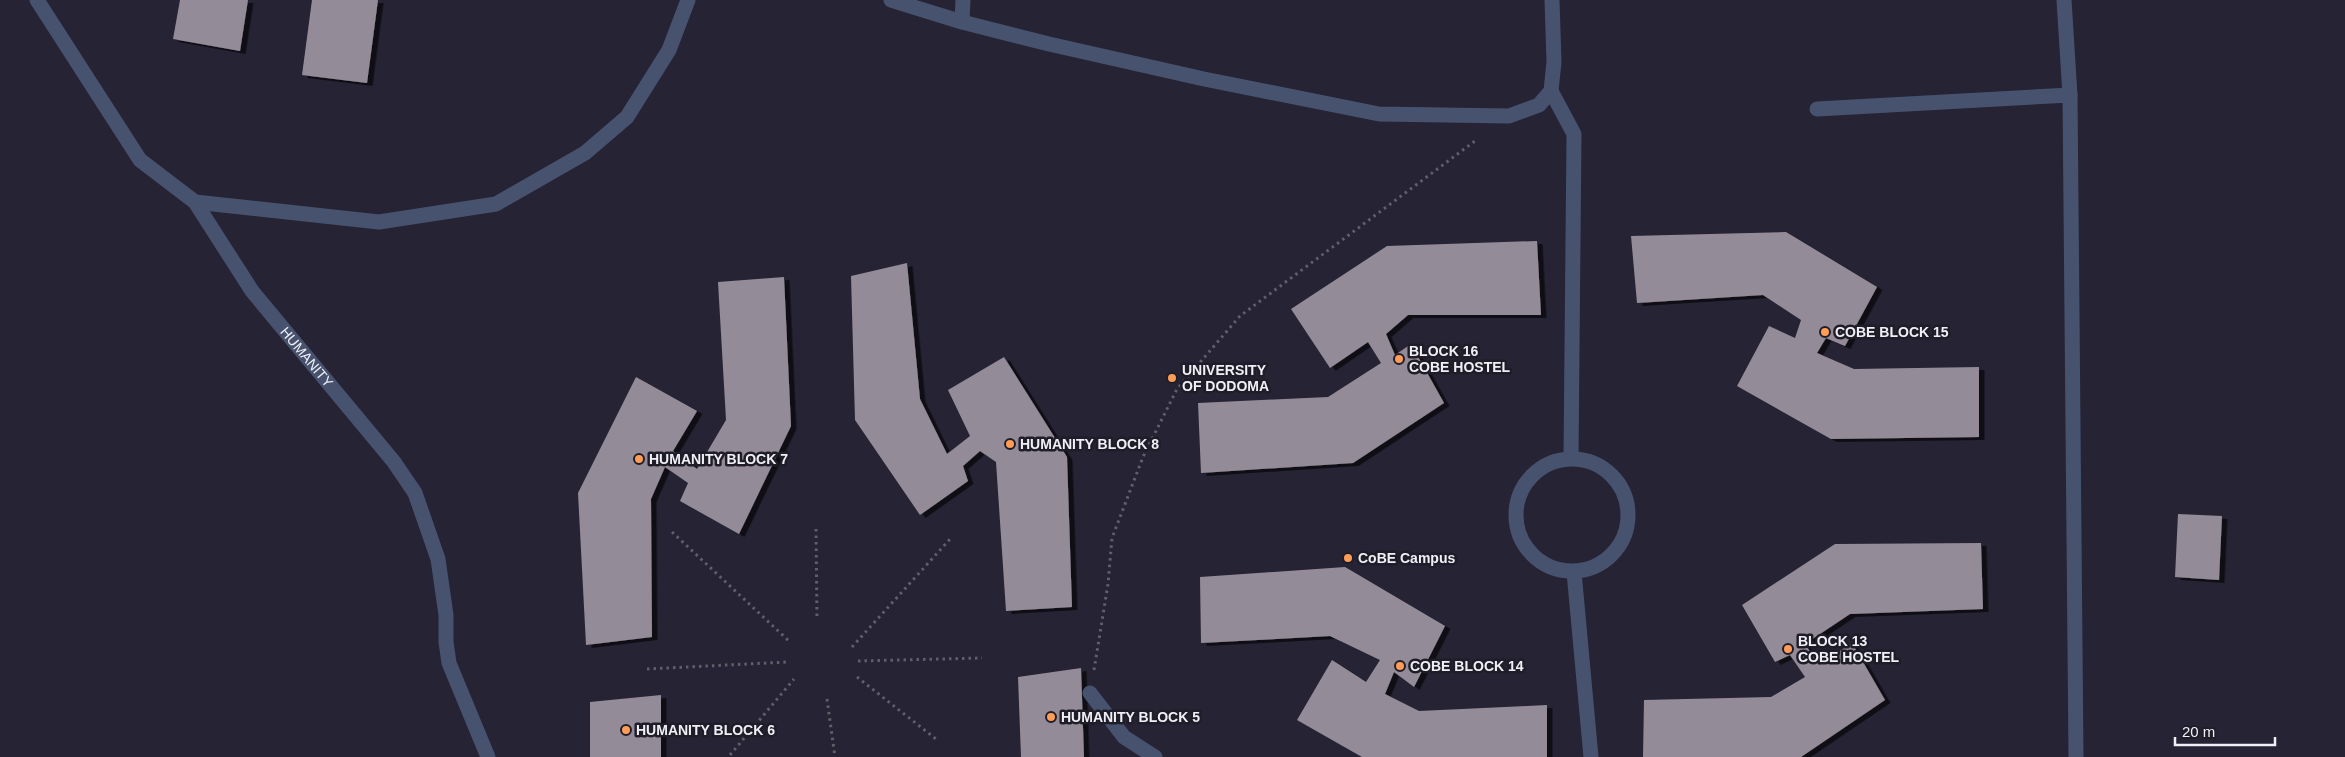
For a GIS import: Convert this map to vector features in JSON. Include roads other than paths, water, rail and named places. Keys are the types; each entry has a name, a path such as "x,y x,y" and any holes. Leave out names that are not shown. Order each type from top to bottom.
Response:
{"street":[{"name":"HUMANITY","path":"37,0 140,160 195,202 252,291 394,462 415,493 438,559 446,616 446,642 449,663 488,757"},
{"path":"195,202 379,222 496,204 585,153 627,117 669,50 688,0"},
{"path":"891,0 962,22 1204,79 1379,114 1509,116 1539,105 1551,91"},
{"path":"962,22 963,0"},
{"path":"1552,0 1554,62 1551,91 1574,134 1571,458"},
{"path":"2064,0 2070,95 2076,757"},
{"path":"1817,109 2070,95"},
{"path":"1571,458 1600,465 1622,486 1630,515 1622,543 1602,564 1574,572 1544,565 1523,544 1515,516 1523,487 1543,466 1571,458"},
{"path":"1574,572 1591,757"},
{"path":"1090,693 1124,737 1155,757"}],"place":[{"name":"COBE BLOCK 15","path":"1825,332"},
{"name":"BLOCK 16 COBE HOSTEL","path":"1399,359"},
{"name":"UNIVERSITY OF DODOMA","path":"1172,378"},
{"name":"HUMANITY BLOCK 8","path":"1010,444"},
{"name":"HUMANITY BLOCK 7","path":"639,459"},
{"name":"CoBE Campus","path":"1348,558"},
{"name":"BLOCK 13 COBE HOSTEL","path":"1788,649"},
{"name":"COBE BLOCK 14","path":"1400,666"},
{"name":"HUMANITY BLOCK 5","path":"1051,717"},
{"name":"HUMANITY BLOCK 6","path":"626,730"}]}
